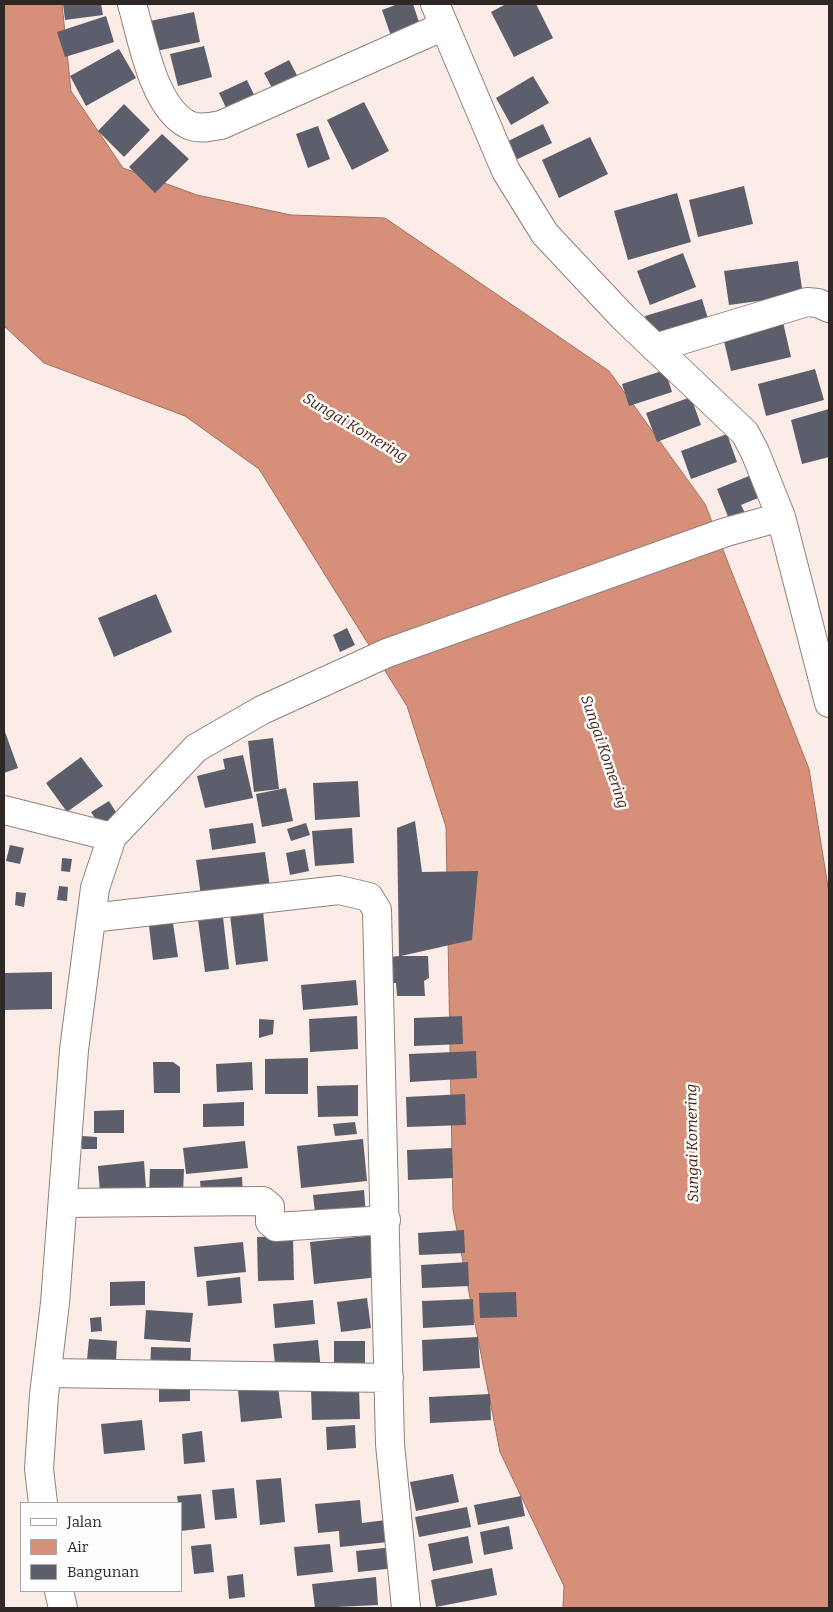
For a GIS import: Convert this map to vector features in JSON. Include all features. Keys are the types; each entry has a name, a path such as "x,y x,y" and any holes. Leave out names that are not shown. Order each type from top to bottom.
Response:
{"street":[{"path":"132,4 153,77 160,94 172,112 188,125 204,128 221,125 439,15 506,171 522,201 545,234 574,268 745,433 755,452 781,518 829,703"},
{"path":"655,348 807,302 818,302 829,308"},
{"path":"43,1502 39,1468 63,1203 74,1050 95,888 112,837 196,748 262,710 387,653 726,532 781,518"},
{"path":"4,810 112,837"},
{"path":"91,918 339,890 369,897 378,910 390,1444 406,1608"},
{"path":"63,1203 263,1201 270,1207 270,1222 276,1227 386,1220"},
{"path":"47,1373 389,1378"},
{"path":"59,1592 63,1608"}],"water":[{"name":"Sungai Komering","path":"4,4 62,4 71,91 123,168 197,195 291,215 385,218 609,371 705,504 809,769 829,893 829,1608 563,1608 564,1586 500,1452 453,1210 446,827 407,706 259,469 185,416 44,363 4,326"}],"building":[{"path":"63,4 101,4 103,15 65,20"},
{"path":"398,4 413,4 421,28 392,39 382,10"},
{"path":"506,4 536,4 553,38 514,57 491,12"},
{"path":"194,12 200,42 156,51 150,21"},
{"path":"106,16 114,42 65,57 57,32"},
{"path":"204,46 212,77 178,86 170,54"},
{"path":"119,49 136,78 86,106 70,76"},
{"path":"289,60 301,83 276,95 264,73"},
{"path":"533,76 549,103 511,125 496,98"},
{"path":"247,80 257,101 229,114 219,93"},
{"path":"364,102 389,151 352,170 327,120"},
{"path":"124,104 150,130 124,157 98,131"},
{"path":"543,124 552,143 509,163 500,145"},
{"path":"318,126 330,159 308,168 296,134"},
{"path":"162,134 189,159 155,193 129,167"},
{"path":"590,137 608,174 559,198 542,160"},
{"path":"744,186 753,224 698,237 689,200"},
{"path":"677,193 691,242 628,260 614,211"},
{"path":"683,253 696,287 650,305 637,271"},
{"path":"798,261 803,295 729,305 724,271"},
{"path":"702,299 709,322 652,340 645,316"},
{"path":"783,322 791,357 731,371 723,337"},
{"path":"815,369 824,400 766,416 758,384"},
{"path":"665,370 672,392 629,406 622,384"},
{"path":"691,397 701,425 657,442 646,413"},
{"path":"829,409 829,457 802,464 791,420"},
{"path":"727,434 737,462 691,479 681,451"},
{"path":"754,474 763,496 741,505 745,513 729,519 717,489"},
{"path":"156,594 172,632 114,657 98,618"},
{"path":"347,628 355,645 340,652 333,635"},
{"path":"4,729 18,768 4,773"},
{"path":"273,738 279,789 254,792 248,741"},
{"path":"243,755 253,798 205,808 197,776 225,769 223,759"},
{"path":"81,757 103,786 67,812 46,783"},
{"path":"358,781 360,817 315,820 313,783"},
{"path":"286,788 293,821 262,827 256,794"},
{"path":"109,801 119,817 101,828 91,812"},
{"path":"415,821 422,872 478,871 472,940 401,956 428,956 429,978 424,981 425,996 397,996 396,983 390,983 389,957 399,956 397,828"},
{"path":"253,823 256,843 212,850 209,829"},
{"path":"306,823 310,835 291,841 287,829"},
{"path":"352,828 354,863 315,866 312,831"},
{"path":"10,845 24,848 20,864 6,861"},
{"path":"305,849 309,871 290,875 286,853"},
{"path":"265,852 270,887 201,896 196,860"},
{"path":"62,858 72,859 70,872 61,871"},
{"path":"59,886 68,887 67,901 57,900"},
{"path":"16,892 26,893 24,907 15,905"},
{"path":"263,911 268,961 236,965 230,915"},
{"path":"223,917 229,969 205,972 198,920"},
{"path":"173,923 178,957 153,960 149,926"},
{"path":"52,972 52,1009 5,1010 4,973"},
{"path":"356,980 358,1005 303,1010 301,985"},
{"path":"357,1016 358,1049 310,1052 309,1019"},
{"path":"462,1016 463,1044 414,1046 414,1018"},
{"path":"259,1019 274,1020 273,1034 259,1038"},
{"path":"476,1051 477,1078 410,1082 409,1054"},
{"path":"308,1058 308,1094 265,1094 265,1059"},
{"path":"153,1062 173,1062 180,1067 180,1093 154,1093"},
{"path":"252,1062 253,1090 217,1092 216,1064"},
{"path":"358,1085 358,1116 318,1117 317,1086"},
{"path":"465,1094 466,1125 407,1127 406,1097"},
{"path":"244,1102 244,1126 203,1127 203,1104"},
{"path":"124,1110 124,1133 94,1133 94,1111"},
{"path":"355,1122 357,1134 335,1136 333,1124"},
{"path":"82,1136 97,1137 97,1149 82,1149"},
{"path":"363,1139 367,1181 301,1188 297,1146"},
{"path":"245,1141 248,1168 186,1174 183,1148"},
{"path":"452,1148 453,1178 408,1180 407,1150"},
{"path":"144,1161 146,1189 100,1193 98,1166"},
{"path":"150,1169 184,1169 183,1194 149,1194"},
{"path":"242,1177 243,1197 202,1201 200,1181"},
{"path":"364,1190 366,1217 316,1222 313,1195"},
{"path":"464,1230 465,1253 419,1255 418,1233"},
{"path":"375,1235 379,1277 314,1284 310,1242"},
{"path":"293,1236 294,1280 258,1281 257,1237"},
{"path":"243,1242 246,1272 197,1277 194,1247"},
{"path":"468,1262 469,1286 422,1288 421,1265"},
{"path":"240,1277 242,1303 208,1306 206,1281"},
{"path":"145,1281 145,1305 110,1306 110,1282"},
{"path":"516,1292 517,1317 480,1318 479,1293"},
{"path":"367,1298 371,1328 341,1332 337,1302"},
{"path":"473,1299 474,1325 423,1328 422,1301"},
{"path":"313,1300 315,1324 275,1328 273,1304"},
{"path":"146,1310 193,1313 190,1342 144,1339"},
{"path":"101,1317 102,1331 91,1332 90,1318"},
{"path":"478,1337 480,1368 423,1371 422,1340"},
{"path":"89,1339 117,1341 116,1362 87,1360"},
{"path":"318,1340 321,1371 276,1375 273,1344"},
{"path":"334,1341 365,1341 365,1374 334,1374"},
{"path":"151,1347 191,1348 190,1373 150,1372"},
{"path":"190,1386 190,1401 159,1402 159,1387"},
{"path":"278,1386 282,1418 241,1422 238,1390"},
{"path":"359,1388 360,1419 312,1420 311,1389"},
{"path":"490,1394 491,1420 430,1423 429,1397"},
{"path":"142,1420 145,1450 104,1454 101,1424"},
{"path":"355,1425 356,1448 327,1450 326,1427"},
{"path":"202,1431 205,1462 184,1464 182,1434"},
{"path":"453,1474 459,1502 416,1511 410,1482"},
{"path":"281,1478 285,1522 260,1525 256,1480"},
{"path":"234,1488 237,1518 215,1520 212,1490"},
{"path":"201,1494 205,1528 182,1531 182,1502 178,1502 177,1496"},
{"path":"521,1496 525,1516 478,1525 474,1505"},
{"path":"360,1500 362,1523 386,1520 388,1542 340,1547 339,1531 318,1533 315,1504"},
{"path":"467,1507 471,1527 419,1537 415,1517"},
{"path":"509,1526 513,1549 484,1555 480,1532"},
{"path":"468,1536 473,1563 433,1571 428,1544"},
{"path":"211,1544 214,1572 194,1574 191,1546"},
{"path":"330,1544 333,1572 297,1576 294,1547"},
{"path":"393,1547 395,1568 358,1572 356,1551"},
{"path":"492,1568 497,1595 436,1607 431,1580"},
{"path":"243,1574 245,1597 229,1599 227,1576"},
{"path":"376,1577 378,1605 315,1608 312,1584"}]}
